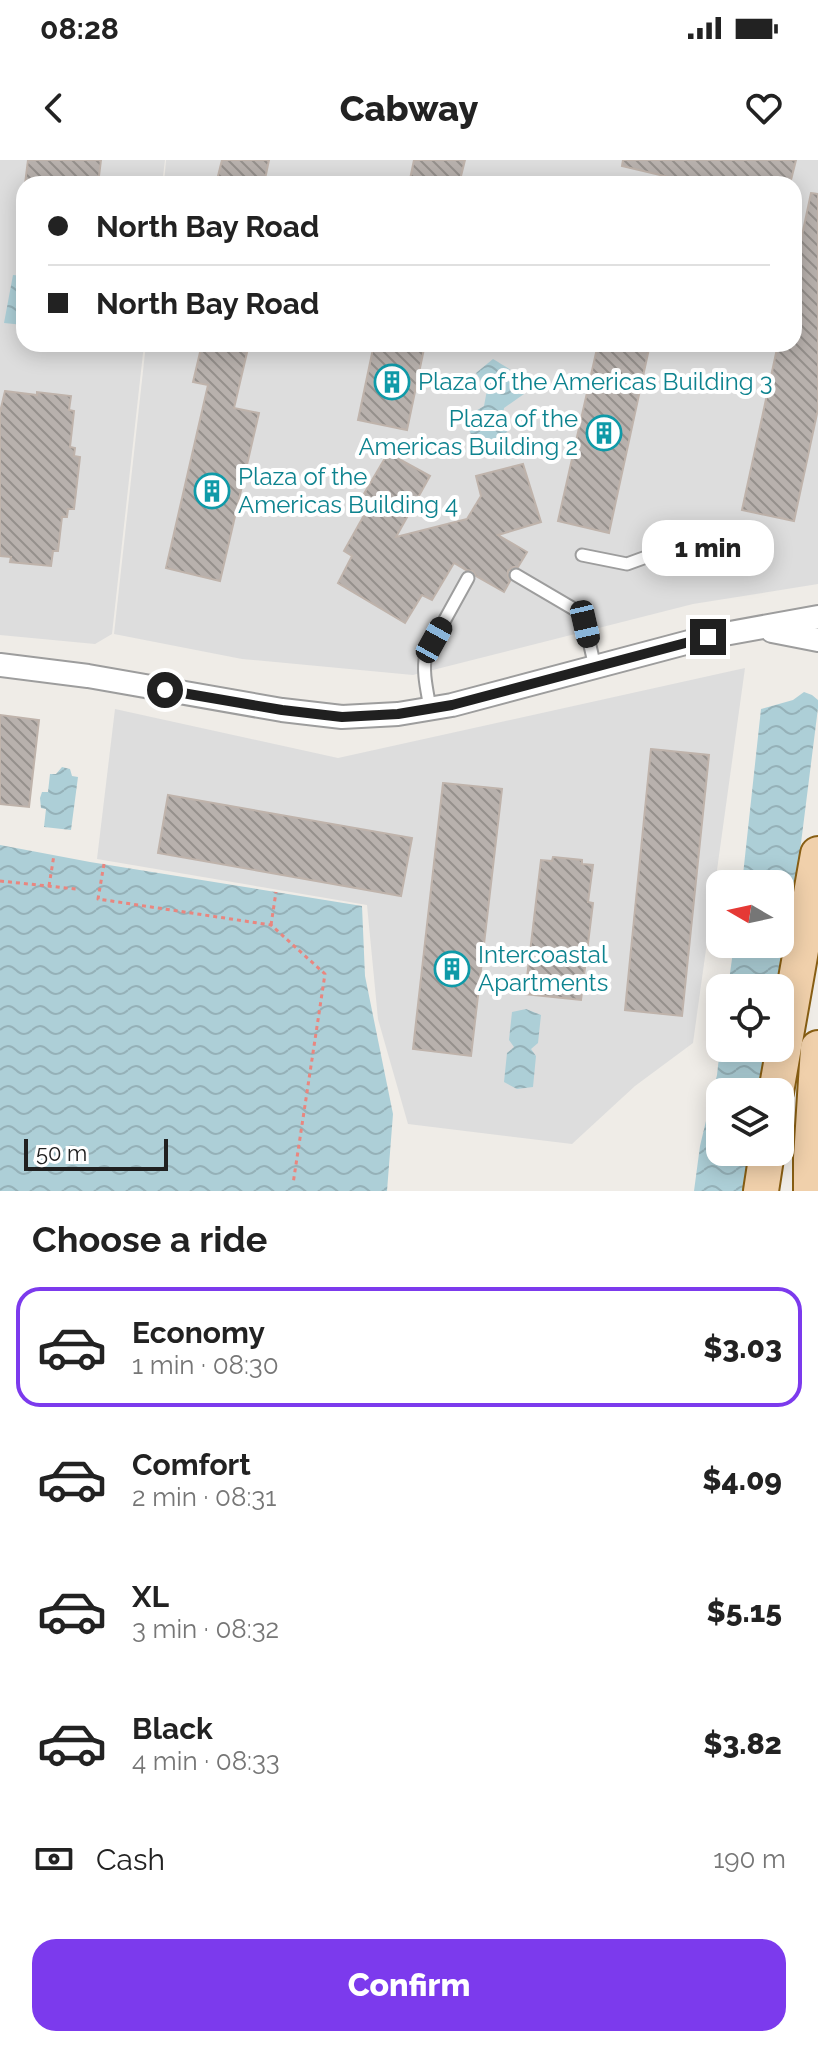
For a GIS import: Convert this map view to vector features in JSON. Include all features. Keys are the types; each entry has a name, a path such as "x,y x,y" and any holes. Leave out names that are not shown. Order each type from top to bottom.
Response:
{"main road":[{"path":"778,1078 818,854"},
{"path":"811,1191 818,1048"},
{"path":"761,1191 765,1166"}],"street":[{"path":"0,665 88,676 282,710 342,717 398,714 452,705 708,637 818,617"},
{"path":"759,628 818,640"}],"lane":[{"path":"582,555 627,564 666,546"},
{"path":"516,575 579,612 585,624 595,667"},
{"path":"430,708 424,661 426,654 468,578"}],"path":[{"path":"49,886 54,855"},
{"path":"104,864 98,899 271,925 325,974 293,1184"},
{"path":"0,881 76,889"},
{"path":"271,925 276,892"}],"shaded area":[{"path":"0,160 165,160 163,176 16,176 16,352 143,352 112,634 95,644 0,635"},
{"path":"166,160 818,160 818,584 693,604 413,675 242,659 114,634 145,352 802,352 802,176 165,176"},
{"path":"745,668 717,870 706,870 706,949 693,1043 635,1086 572,1144 408,1124 378,1019 367,905 97,859 115,709 338,758"}],"water":[{"path":"13,275 16,275 16,324 4,323"},
{"path":"493,359 518,377 524,394 504,408 508,430 502,439 473,439 464,418 484,406 487,390 476,373"},
{"path":"804,692 818,700 794,888 794,870 744,870 761,709 793,700"},
{"path":"62,767 70,769 72,776 78,777 71,830 44,827 46,809 41,808 40,798 42,792 48,792 50,774 56,774"},
{"path":"0,845 362,906 365,976 393,1114 387,1191 0,1191"},
{"path":"732,958 782,958 779,974 730,974"},
{"path":"526,1009 541,1015 538,1043 531,1049 536,1056 533,1087 517,1089 504,1082 507,1053 514,1047 509,1040 512,1012"},
{"path":"718,1062 765,1062 762,1078 716,1078"},
{"path":"706,1121 706,1166 748,1166 744,1191 694,1191"}],"building":[{"path":"28,160 101,160 99,176 26,176"},
{"path":"222,160 269,160 266,176 218,176"},
{"path":"414,160 465,160 461,176 411,176"},
{"path":"623,160 796,160 792,176 664,176 622,166"},
{"path":"811,193 818,194 818,409 794,521 742,510 776,352 802,352 802,235"},
{"name":"Plaza of the Americas Building 4","path":"200,352 247,352 234,408 259,413 220,581 166,568 208,385 193,382"},
{"name":"Plaza of the Americas Building 3","path":"372,352 423,352 407,430 358,420"},
{"name":"Plaza of the Americas Building 2","path":"596,352 648,352 609,533 558,521"},
{"path":"5,391 71,396 69,410 74,411 70,447 75,448 74,456 80,457 74,509 68,509 67,517 62,517 58,551 53,551 51,566 10,562 11,557 0,556 0,412"},
{"path":"388,453 430,476 396,537 467,519 481,496 476,476 523,464 541,522 498,535 527,552 518,567 508,571 510,581 504,592 476,576 473,571 454,563 432,600 422,595 405,623 338,583 352,556 344,551 367,510 358,504"},
{"path":"0,715 39,720 29,807 0,804"},
{"name":"Intercoastal Apartments","path":"651,749 709,755 682,1016 625,1010"},
{"name":"Intercoastal Apartments","path":"443,783 502,789 471,1056 413,1049"},
{"path":"168,795 412,838 401,896 158,853"},
{"path":"553,857 582,860 582,864 593,865 588,902 593,903 581,1000 525,994 541,860 552,861"}],"place":[{"name":"Plaza of the Americas Building 3","path":"392,382"},
{"name":"Plaza of the Americas Building 2","path":"604,433"},
{"name":"Plaza of the Americas Building 4","path":"212,491"},
{"name":"Intercoastal Apartments","path":"452,969"}],"route":[{"path":"165,690 342,717 398,714 452,705 708,637"}]}
